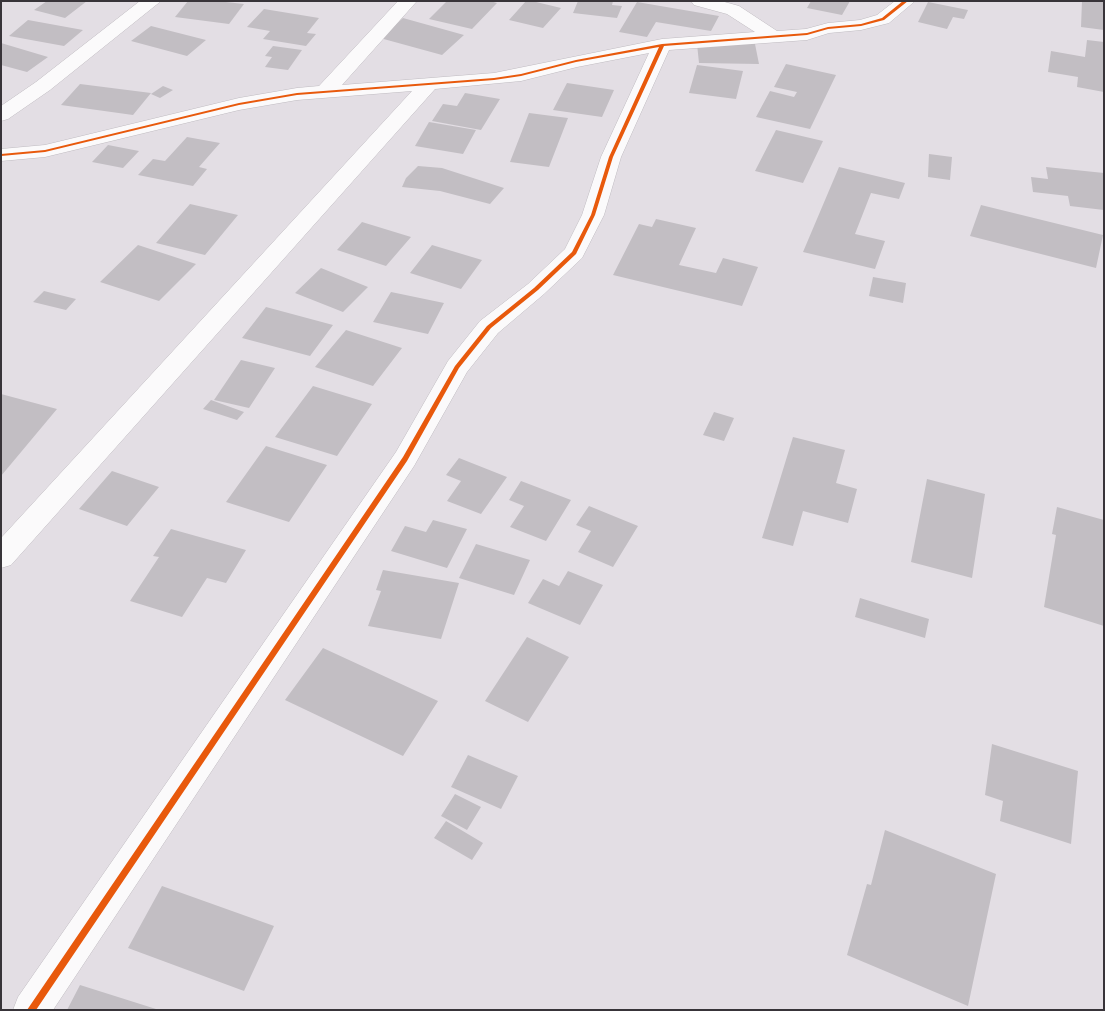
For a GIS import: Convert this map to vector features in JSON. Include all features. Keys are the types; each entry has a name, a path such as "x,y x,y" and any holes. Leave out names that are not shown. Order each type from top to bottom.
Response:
{"street":[{"path":"1,115 43,86 152,1"},
{"path":"326,91 408,1"},
{"path":"700,1 733,10 774,37"},
{"path":"1,155 45,151 247,103 297,94 521,75 576,61 662,45 807,34 883,19 906,1"},
{"path":"31,1010 405,459 457,367 489,327 536,289 574,253 593,215 611,157 662,45"},
{"path":"1,557 429,84"}],"building":[{"path":"47,1 87,1 65,18 34,10"},
{"path":"188,1 217,1 244,4 229,24 175,17"},
{"path":"447,1 490,1 497,3 472,29 429,19"},
{"path":"526,1 561,8 543,28 509,20"},
{"path":"578,1 613,1 612,5 622,6 617,18 573,13"},
{"path":"811,1 850,1 842,15 807,8"},
{"path":"1082,1 1104,1 1104,30 1081,27"},
{"path":"637,2 719,16 711,31 656,22 647,37 619,32"},
{"path":"928,2 968,10 964,19 953,17 947,29 918,22"},
{"path":"264,9 319,18 307,33 316,34 306,46 263,39 270,31 247,27"},
{"path":"403,18 464,35 442,55 380,38"},
{"path":"28,20 83,30 64,46 9,36"},
{"path":"151,26 206,40 187,56 131,41"},
{"path":"1087,40 1104,42 1104,92 1077,87 1078,77 1048,72 1051,51 1085,57"},
{"path":"1,43 48,57 27,72 1,65"},
{"path":"697,44 755,44 759,64 699,63"},
{"path":"273,46 302,50 288,70 265,67 272,57 265,56"},
{"path":"786,64 836,75 810,129 756,117 770,91 794,97 797,92 774,87"},
{"path":"697,65 743,71 736,99 689,93"},
{"path":"567,83 614,90 602,117 553,110"},
{"path":"80,84 151,93 133,115 61,105"},
{"path":"163,86 173,90 160,98 151,94"},
{"path":"465,93 500,99 481,130 432,121 443,104 457,106"},
{"path":"529,113 568,118 549,167 510,162"},
{"path":"429,122 476,130 463,154 415,146"},
{"path":"776,130 823,141 803,183 755,171"},
{"path":"187,137 220,143 199,167 207,169 193,186 138,175 153,159 165,161"},
{"path":"108,145 139,151 123,168 92,162"},
{"path":"929,154 952,157 950,180 928,177"},
{"path":"418,166 442,168 504,188 490,204 440,191 402,187 406,178"},
{"path":"839,167 905,183 899,199 871,193 855,234 885,241 875,269 803,252"},
{"path":"1046,167 1104,173 1104,210 1070,206 1068,196 1033,192 1031,177 1048,179"},
{"path":"190,204 238,215 205,255 156,243"},
{"path":"981,205 1103,235 1096,268 970,236"},
{"path":"656,219 696,228 679,265 716,273 723,258 758,267 742,306 613,275 639,224 652,227"},
{"path":"362,222 411,237 386,266 337,250"},
{"path":"138,245 196,264 159,301 100,282"},
{"path":"432,245 482,260 461,289 410,273"},
{"path":"321,268 368,287 343,312 295,293"},
{"path":"873,277 906,283 903,303 869,296"},
{"path":"44,291 76,299 66,310 33,302"},
{"path":"391,292 444,303 428,334 373,322"},
{"path":"266,307 333,325 310,356 242,338"},
{"path":"346,330 402,348 373,386 315,367"},
{"path":"241,360 275,368 249,408 214,400"},
{"path":"313,386 372,404 337,456 275,437"},
{"path":"1,394 57,409 1,476"},
{"path":"211,400 244,412 237,420 203,409"},
{"path":"714,412 734,418 724,441 703,435"},
{"path":"793,437 845,450 836,483 857,489 848,523 803,511 793,546 762,538"},
{"path":"266,446 327,465 289,522 226,502"},
{"path":"459,458 507,477 481,514 447,501 461,481 446,475"},
{"path":"112,471 159,487 127,526 79,509"},
{"path":"927,479 985,494 972,578 911,562"},
{"path":"521,481 571,500 546,541 510,527 524,506 509,500"},
{"path":"589,506 638,526 613,567 578,552 591,531 576,525"},
{"path":"1057,507 1104,520 1104,626 1044,607 1056,535 1052,534"},
{"path":"433,520 467,529 447,568 391,551 405,526 426,532"},
{"path":"171,529 246,550 226,583 207,578 182,617 130,601 159,557 153,556"},
{"path":"476,544 530,560 514,595 459,578"},
{"path":"383,570 459,583 441,639 368,626 381,591 376,590"},
{"path":"568,571 603,585 580,625 528,603 543,579 559,586"},
{"path":"860,598 929,619 925,638 855,617"},
{"path":"527,637 569,657 528,722 485,701"},
{"path":"323,648 438,701 403,756 285,700"},
{"path":"992,744 1078,771 1071,844 1000,821 1003,801 985,795"},
{"path":"468,755 518,776 501,809 451,787"},
{"path":"455,794 481,807 467,830 441,816"},
{"path":"446,821 483,843 472,860 434,838"},
{"path":"885,830 996,874 968,1006 847,955 867,884 871,885"},
{"path":"162,886 274,926 244,991 128,948"},
{"path":"80,985 156,1009 156,1010 67,1010"}],"cycle path":[{"path":"1,155 45,151 239,104 297,94 494,79 662,45 807,34 828,28 861,25 883,19 906,1"},
{"path":"31,1010 405,459 457,367 489,327 536,289 574,253 593,215 611,157 662,45"}]}
